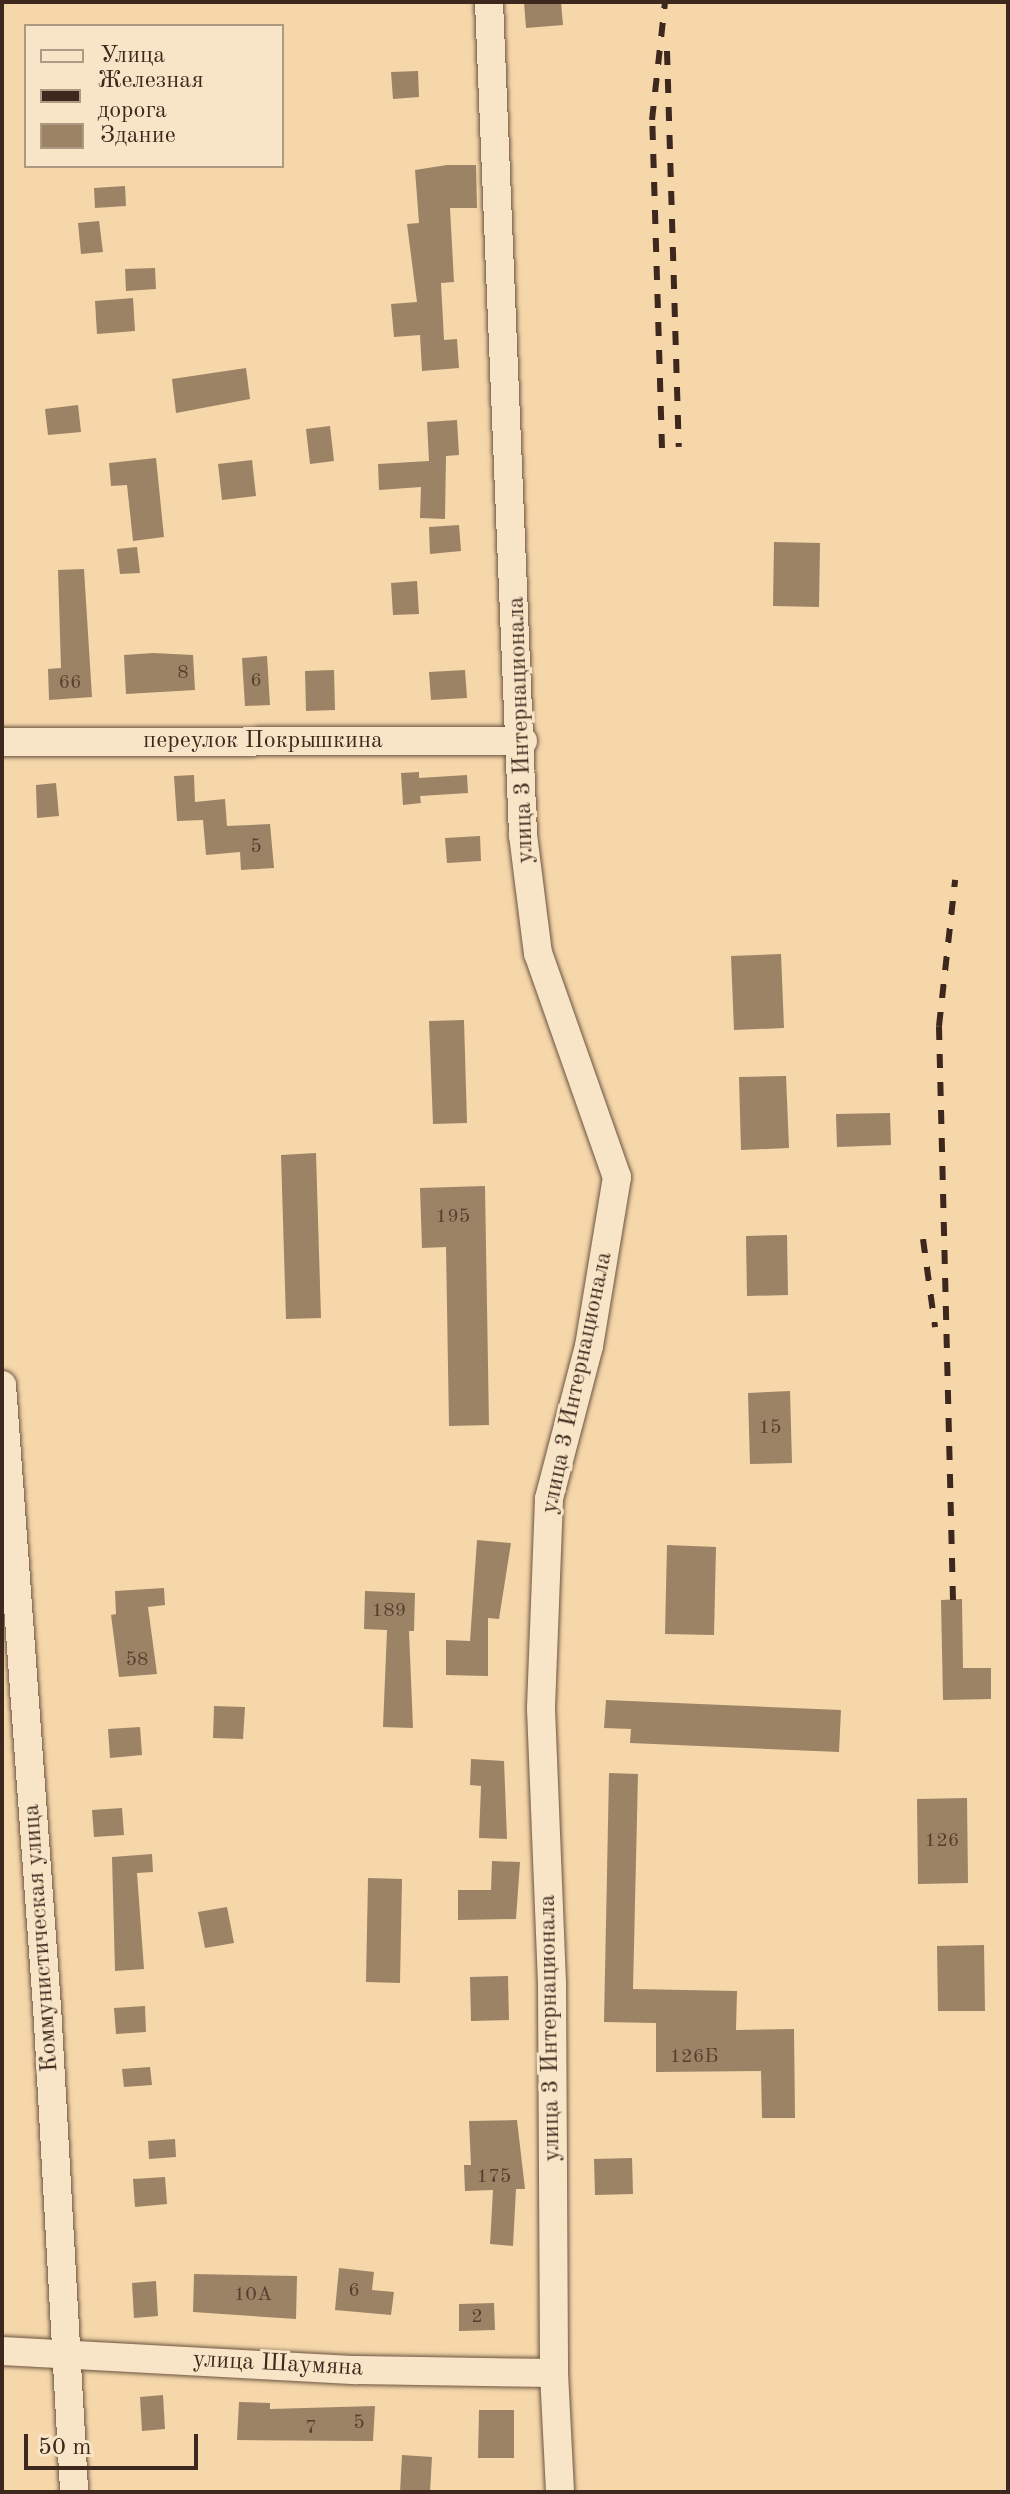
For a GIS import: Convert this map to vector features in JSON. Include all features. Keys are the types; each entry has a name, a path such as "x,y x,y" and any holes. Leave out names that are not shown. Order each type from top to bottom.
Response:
{"street":[{"name":"улица 3 Интернационала","path":"489,2 523,741 523,835 538,953 617,1177 589,1346 549,1499 541,1709 552,1983 554,2373 560,2492"},
{"name":"переулок Покрышкина","path":"2,742 523,741"},
{"name":"Коммунистическая улица","path":"2,1385 74,2492"},
{"name":"улица Шаумяна","path":"2,2351 356,2370 554,2373"}],"building":[{"path":"524,2 561,2 563,25 526,28"},
{"path":"418,71 419,97 393,99 391,72"},
{"path":"476,165 477,208 450,208 454,282 441,283 444,340 457,339 459,368 422,371 420,335 394,337 391,304 417,302 407,224 419,223 415,170"},
{"path":"125,186 126,206 95,208 94,188"},
{"path":"99,221 103,252 81,254 78,223"},
{"path":"155,268 156,289 126,291 125,269"},
{"path":"133,298 135,331 97,334 95,301"},
{"path":"246,368 250,399 176,413 172,379"},
{"path":"78,405 81,432 48,435 45,409"},
{"path":"457,420 459,455 446,456 445,519 420,518 421,487 379,490 378,464 429,461 427,422"},
{"path":"330,426 334,461 310,464 306,429"},
{"path":"156,458 164,537 133,541 127,485 111,486 109,463"},
{"path":"252,460 256,496 222,500 218,464"},
{"path":"459,525 461,551 430,554 429,527"},
{"path":"774,542 820,543 819,607 773,606"},
{"path":"137,547 140,573 120,574 117,549"},
{"path":"84,569 92,697 49,700 48,669 61,668 58,570"},
{"path":"417,581 419,614 393,615 391,583"},
{"path":"124,655 193,655 195,690 126,694"},
{"path":"267,656 270,705 245,706 242,658"},
{"path":"334,670 335,710 306,711 305,671"},
{"path":"465,670 467,698 431,700 429,672"},
{"path":"419,772 419,778 467,775 468,793 420,796 421,803 403,805 401,773"},
{"path":"194,775 195,802 225,799 227,826 270,824 274,868 241,870 240,852 206,855 203,820 177,821 174,776"},
{"path":"56,783 59,816 37,818 36,785"},
{"path":"480,836 481,861 447,863 445,838"},
{"path":"781,954 784,1028 734,1030 731,956"},
{"path":"464,1020 467,1123 433,1124 429,1021"},
{"path":"786,1076 789,1148 741,1150 739,1077"},
{"path":"890,1113 891,1145 837,1147 836,1114"},
{"path":"316,1153 321,1318 286,1319 281,1155"},
{"path":"485,1186 489,1425 449,1426 446,1247 422,1248 420,1188"},
{"path":"787,1235 788,1295 747,1296 746,1236"},
{"path":"790,1391 792,1463 750,1464 748,1393"},
{"path":"477,1540 511,1543 499,1619 488,1618 488,1676 446,1675 446,1640 470,1641"},
{"path":"667,1545 716,1547 714,1635 665,1634"},
{"path":"164,1588 165,1605 148,1607 157,1674 119,1677 111,1615 116,1614 115,1591"},
{"path":"365,1591 415,1593 414,1631 409,1631 413,1728 383,1727 387,1630 364,1629"},
{"path":"962,1599 963,1668 991,1668 991,1699 943,1700 941,1600"},
{"path":"606,1700 841,1710 839,1752 630,1743 631,1729 604,1728"},
{"path":"214,1706 245,1707 243,1739 213,1738"},
{"path":"140,1727 142,1755 110,1758 108,1729"},
{"path":"471,1759 504,1761 507,1839 479,1838 481,1786 470,1785"},
{"path":"609,1773 638,1774 633,1989 737,1991 736,2030 794,2029 795,2118 762,2118 761,2071 656,2072 656,2023 604,2022"},
{"path":"967,1798 968,1883 918,1884 917,1799"},
{"path":"122,1808 124,1835 94,1837 92,1810"},
{"path":"152,1854 153,1872 137,1873 144,1969 115,1971 112,1857"},
{"path":"492,1861 520,1862 516,1919 458,1920 458,1890 491,1890"},
{"path":"368,1878 402,1879 400,1983 366,1982"},
{"path":"227,1907 234,1943 205,1948 198,1912"},
{"path":"984,1945 985,2011 938,2011 937,1946"},
{"path":"508,1976 509,2020 471,2021 470,1977"},
{"path":"145,2006 146,2032 116,2034 114,2008"},
{"path":"150,2067 152,2085 124,2087 122,2069"},
{"path":"517,2120 525,2189 516,2189 513,2246 490,2244 493,2190 465,2191 464,2165 471,2165 469,2121"},
{"path":"175,2139 176,2157 149,2159 148,2141"},
{"path":"632,2158 633,2194 595,2195 594,2159"},
{"path":"165,2177 167,2204 135,2207 133,2179"},
{"path":"339,2268 374,2272 372,2290 394,2292 391,2315 335,2310"},
{"path":"194,2274 297,2276 296,2319 193,2312"},
{"path":"156,2281 158,2316 134,2318 132,2283"},
{"path":"494,2303 495,2330 459,2331 459,2304"},
{"path":"163,2395 165,2429 142,2431 140,2397"},
{"path":"239,2402 270,2403 270,2409 375,2406 373,2441 237,2440"},
{"path":"479,2410 514,2410 514,2458 478,2458"},
{"path":"402,2455 432,2457 430,2492 400,2492"}],"railway":[{"path":"662,448 652,120 665,2"},
{"path":"667,51 679,447"},
{"path":"953,1600 939,1026 955,880"},
{"path":"923,1239 935,1327"}]}
